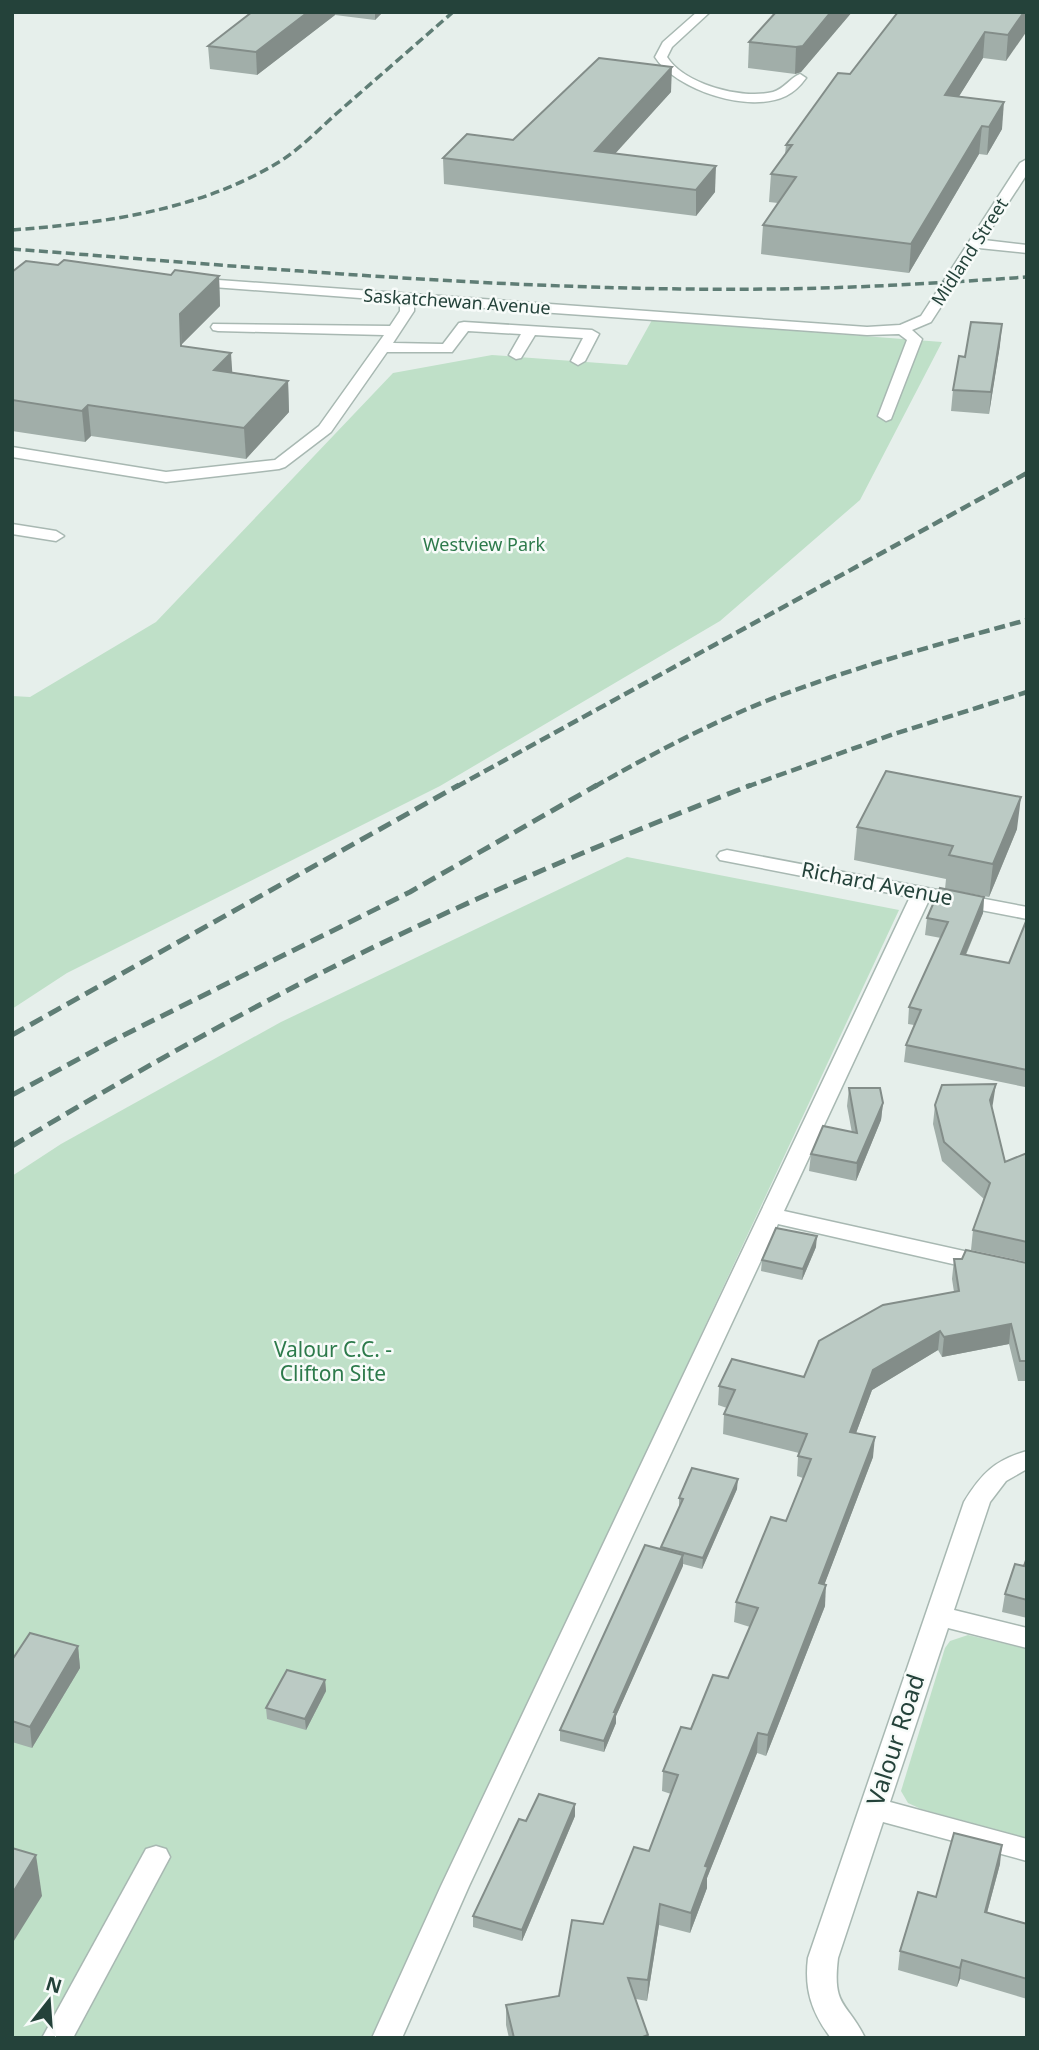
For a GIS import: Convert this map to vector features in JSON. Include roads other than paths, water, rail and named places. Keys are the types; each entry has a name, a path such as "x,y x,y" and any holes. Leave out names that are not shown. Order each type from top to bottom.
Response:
{"street":[{"path":"704,12 667,45 661,58 668,70 713,91 751,98 772,97 786,92 800,78"},
{"name":"Midland Street","path":"902,329 926,319 976,243 1020,185 1027,163"},
{"path":"976,243 1027,249"},
{"name":"Saskatchewan Avenue","path":"176,281 867,331 902,329"},
{"path":"12,452 166,477 279,464 325,429 407,311 407,298"},
{"path":"384,347 447,349 464,326 592,334 578,360"},
{"path":"218,327 394,331"},
{"path":"886,416 915,339 902,329"},
{"path":"516,355 531,330"},
{"path":"12,529 56,536"},
{"name":"Richard Avenue","path":"727,856 1027,913"},
{"path":"387,2038 455,1886 922,893"},
{"path":"770,1215 1027,1273"},
{"name":"Valour Road","path":"850,2038 822,2000 820,1976 823,1958 976,1502 985,1487 1001,1471 1027,1460"},
{"path":"937,1616 1027,1638"},
{"path":"873,1808 1027,1850"},
{"path":"57,2038 156,1857"}],"railway":[{"path":"12,230 150,212 216,192 248,179 294,151 453,12"},
{"path":"12,249 297,271 583,287 805,288 1027,277"},
{"path":"456,787 1027,473"},
{"path":"594,787 679,741 766,701 863,667 1027,620"},
{"path":"746,787 894,734 1027,692"},
{"path":"12,1035 459,785"},
{"path":"12,1095 110,1042 410,892 597,785"},
{"path":"12,1146 193,1041 380,944 564,861 751,785"}],"park label":[{"name":"Westview Park","path":"484,545"},
{"name":"Valour C.C. - Clifton Site","path":"333,1362"}]}
